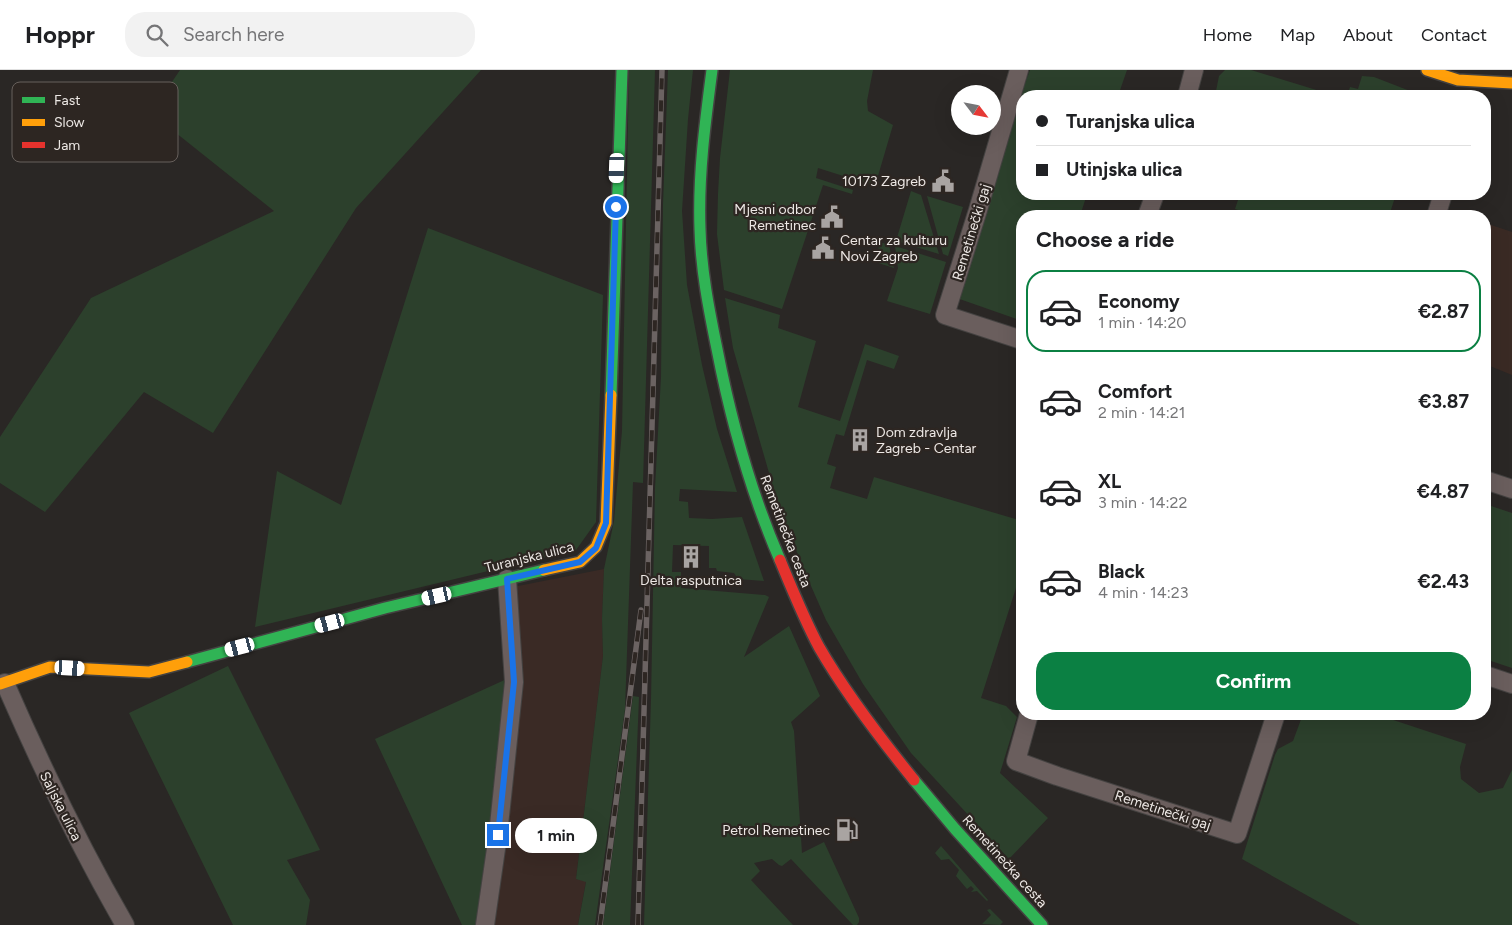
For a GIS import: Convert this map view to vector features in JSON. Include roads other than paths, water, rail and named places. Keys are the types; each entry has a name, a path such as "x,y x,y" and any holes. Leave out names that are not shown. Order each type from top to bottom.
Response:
{"street":[{"name":"Turanjska ulica","path":"3,683 50,668 149,672 385,608 580,562 596,548 606,523 622,70"},
{"name":"Remetinečka cesta","path":"712,70 702,171 700,228 706,295 722,378 733,421 752,487 774,549 801,611 824,656 856,703 941,813 1042,925"},
{"name":"Remetinečki gaj","path":"1016,338 945,315 1019,70"},
{"path":"1189,90 1194,70"},
{"path":"1427,70 1458,80 1476,89 1512,84"},
{"path":"1491,482 1512,489"},
{"path":"485,925 498,835 514,682 507,579"},
{"path":"1491,677 1512,684"},
{"name":"Saljska ulica","path":"3,683 94,872 125,925"},
{"name":"Remetinečki gaj","path":"1027,720 1016,761 1238,834 1274,720"}],"railway":[{"path":"638,925 662,70"},
{"path":"600,925 641,610"}],"place":[{"name":"10173 Zagreb","path":"943,181"},
{"name":"Mjesni odbor Remetinec","path":"832,217"},
{"name":"Centar za kulturu Novi Zagreb","path":"823,248"},
{"name":"Dom zdravlja Zagreb - Centar","path":"860,440"},
{"name":"Delta rasputnica","path":"691,557"},
{"name":"Petrol Remetinec","path":"847,830"}]}
